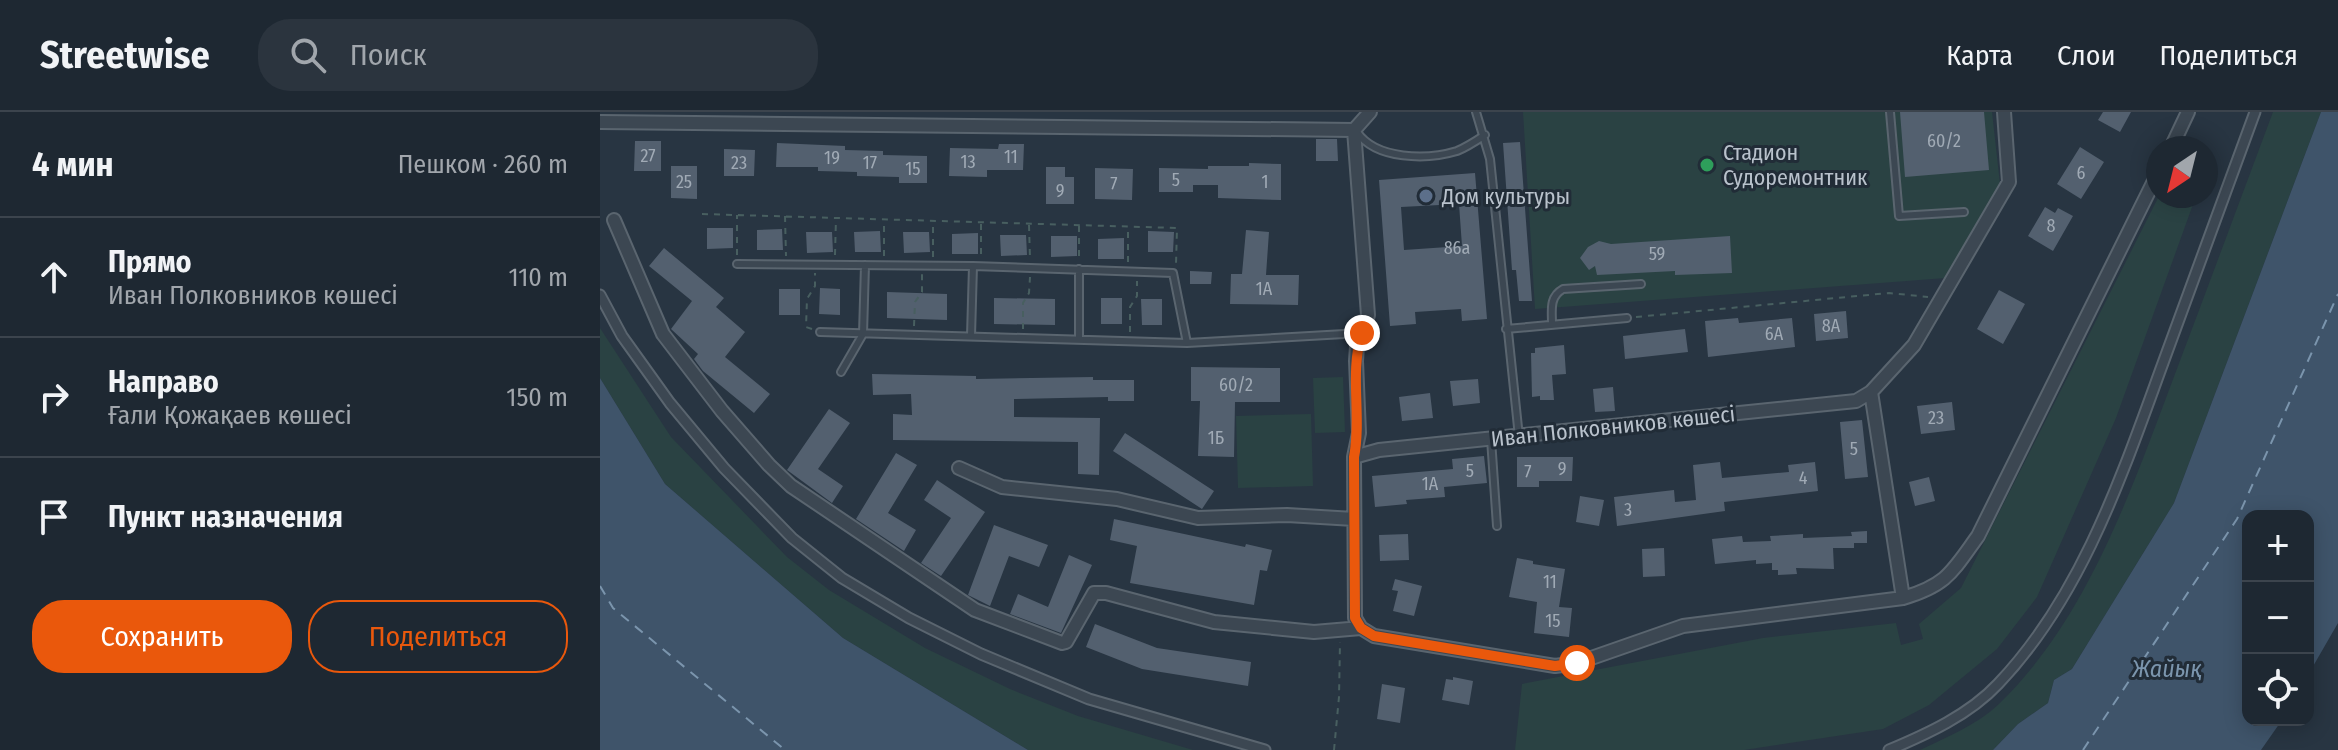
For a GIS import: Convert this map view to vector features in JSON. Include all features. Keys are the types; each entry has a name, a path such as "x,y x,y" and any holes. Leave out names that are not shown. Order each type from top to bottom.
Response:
{"street":[{"path":"1370,112 1354,130 1368,315 1356,361 1359,433 1354,457 1355,618 1361,628 1374,636 1555,666 1577,663 1683,626 1903,598 1929,590 1950,574 1978,536 2146,197"},
{"path":"1903,598 1871,392 1914,345 2009,182 2004,112"},
{"path":"2177,136 2188,112"},
{"path":"1889,750 1921,737 1964,712 1996,686 2033,642 2077,575 2127,461 2255,112"},
{"path":"600,122 1354,130"},
{"path":"614,220 663,334 722,411 769,465 791,486 975,610 1062,643 1066,642 1094,593 1106,593 1214,622 1314,632 1361,628"},
{"path":"600,295 622,336 662,392 724,468 792,538 842,578 909,618 981,654 1089,699 1265,750"},
{"name":"Иван Полковников көшесі","path":"1354,457 1379,450 1856,401 1871,392"},
{"path":"959,468 1002,487 1117,499 1198,518 1287,515 1354,519"}],"lane":[{"path":"1476,112 1490,159 1519,437"},
{"path":"1890,112 1899,216 1964,212"},
{"path":"1354,130 1374,149 1425,155 1456,151 1485,135"},
{"path":"737,264 973,266 1173,273 1187,343"},
{"path":"841,372 863,334 865,265"},
{"path":"971,336 973,266"},
{"path":"1079,269 1079,340"},
{"path":"1552,324 1552,300 1563,289 1641,284"},
{"path":"1506,329 1627,318"},
{"path":"820,332 1187,343 1362,333"},
{"path":"1491,439 1497,526"}],"path":[{"path":"702,214 1177,228 1173,273"},
{"path":"737,215 737,264"},
{"path":"785,216 786,265"},
{"path":"835,264 836,218"},
{"path":"883,265 884,219"},
{"path":"933,220 933,266"},
{"path":"981,222 981,267"},
{"path":"1023,338 1023,303 1029,293 1029,223"},
{"path":"1079,225 1079,269"},
{"path":"1128,226 1128,271"},
{"path":"815,265 815,286 807,299 806,327 820,332"},
{"path":"914,335 915,302 922,292 922,266"},
{"path":"1130,342 1130,307 1137,296 1137,272"},
{"path":"1627,318 1889,293 1941,298"},
{"path":"1334,750 1340,629"}],"green space":[{"name":"Стадион Судоремонтник","path":"1523,112 1992,112 2000,184 1946,278 1535,309"},
{"path":"2273,112 2321,112 2174,503 2072,669 2054,680 2048,703 2018,724 1993,750 1920,750 1971,724 1999,704 2030,670 2082,592 2142,462"},
{"path":"2153,208 2192,208 2116,418 2037,597 1997,649 1929,705 1883,729 1744,750 1515,750 1522,684 1763,638 1896,623 1901,645 1923,639 1919,624 1961,588"},
{"path":"600,328 671,437 787,557 829,590 925,648 1010,689 1078,716 1193,750 1028,750 843,638 665,484 600,378"},
{"path":"1343,377 1345,432 1315,433 1313,378"},
{"path":"1311,414 1313,486 1238,488 1236,416"}],"water":[{"name":"Жайық","path":"2321,112 2338,112 2338,623 2314,665 2314,510 2242,510 2242,726 2278,726 2261,750 1993,750 2018,724 2048,703 2054,680 2072,669 2174,503"},
{"path":"600,378 665,484 843,638 1028,750 600,750"}],"building":[{"path":"1900,112 1984,112 1989,170 1905,177"},
{"path":"2103,112 2131,112 2120,132 2098,120"},
{"path":"1316,139 1337,139 1338,161 1316,161"},
{"path":"635,141 661,141 661,171 634,171"},
{"path":"1520,142 1532,301 1519,301 1516,270 1512,270 1503,143"},
{"path":"777,143 845,146 845,150 883,151 883,155 927,156 927,183 899,183 899,177 857,176 857,172 818,171 818,167 776,167"},
{"path":"999,144 1024,144 1023,170 987,170 987,177 949,176 950,148 998,149"},
{"path":"2080,147 2104,162 2081,199 2057,184"},
{"path":"724,149 755,150 754,176 724,176"},
{"path":"1249,163 1281,164 1281,200 1218,198 1218,185 1193,185 1193,192 1159,192 1159,168 1208,169 1208,166 1249,166"},
{"path":"671,166 697,166 697,199 671,198"},
{"path":"1046,167 1065,167 1065,177 1074,177 1074,204 1046,204"},
{"path":"1095,168 1133,169 1132,200 1095,199"},
{"path":"1475,173 1487,319 1462,321 1461,309 1415,312 1416,324 1390,326 1379,180","holes":["1459,204 1462,246 1404,250 1401,207"]},
{"path":"2045,207 2055,213 2058,208 2073,216 2053,251 2028,236"},
{"path":"707,228 733,228 733,248 707,249"},
{"path":"782,229 783,250 757,250 757,230"},
{"path":"1246,230 1269,232 1266,275 1299,275 1298,305 1230,304 1231,274 1242,274"},
{"path":"880,231 881,252 855,252 854,232"},
{"path":"1148,231 1174,232 1173,252 1148,252"},
{"path":"806,232 832,232 833,252 807,253"},
{"path":"903,232 929,232 930,252 904,253"},
{"path":"978,233 978,254 952,254 952,234"},
{"path":"1000,235 1026,235 1027,255 1001,256"},
{"path":"1051,236 1077,236 1077,256 1051,257"},
{"path":"1730,236 1732,273 1675,275 1675,271 1597,275 1595,266 1589,270 1580,258 1588,247 1599,241 1611,244"},
{"path":"1124,238 1124,259 1098,259 1098,239"},
{"path":"664,248 724,298 716,307 745,332 725,357 770,394 754,413 703,371 694,359 698,354 671,329 692,301 649,266"},
{"path":"1190,271 1212,272 1211,284 1190,284"},
{"path":"820,288 840,289 840,315 819,314"},
{"path":"779,289 800,289 800,315 779,315"},
{"path":"1999,290 2025,304 2003,344 1977,329"},
{"path":"887,292 947,294 947,320 887,318"},
{"path":"994,298 1055,299 1055,325 994,324"},
{"path":"1101,298 1122,298 1122,324 1101,324"},
{"path":"1141,299 1162,299 1162,325 1142,325"},
{"path":"1846,311 1848,338 1816,341 1814,314"},
{"path":"1738,318 1739,323 1792,318 1795,347 1708,357 1705,321"},
{"path":"1685,329 1688,352 1625,359 1623,336"},
{"path":"1564,345 1566,374 1552,375 1554,400 1532,397 1531,353 1535,353 1535,348"},
{"path":"1191,367 1280,368 1280,402 1235,402 1234,457 1198,456 1200,401 1191,401"},
{"path":"872,374 976,376 976,379 1093,377 1093,380 1134,380 1134,401 1108,401 1108,397 1014,399 1014,417 1100,418 1099,475 1078,474 1078,442 893,440 893,414 912,415 911,394 873,395"},
{"path":"1478,379 1480,403 1453,406 1450,381"},
{"path":"1613,387 1615,411 1595,412 1593,389"},
{"path":"1430,393 1433,418 1402,421 1399,397"},
{"path":"1952,402 1955,430 1921,434 1917,406"},
{"path":"829,409 850,423 818,469 843,486 832,503 787,470"},
{"path":"1862,420 1868,477 1845,479 1840,422"},
{"path":"1125,433 1214,491 1202,509 1113,451"},
{"path":"896,453 917,465 888,513 916,530 904,551 856,519"},
{"path":"1484,456 1487,483 1444,487 1445,497 1406,500 1407,504 1375,507 1372,476 1453,469 1452,459"},
{"path":"1517,457 1573,457 1572,481 1539,481 1539,487 1517,487"},
{"path":"1720,462 1722,478 1789,472 1788,465 1815,462 1818,491 1724,502 1725,511 1617,526 1614,497 1674,490 1675,502 1696,500 1693,465"},
{"path":"1929,477 1935,501 1915,506 1909,482"},
{"path":"937,480 985,512 941,576 921,563 951,518 924,500"},
{"path":"1580,496 1604,500 1599,526 1576,522"},
{"path":"1114,519 1272,550 1267,571 1260,570 1254,605 1130,583 1137,546 1110,540"},
{"path":"994,525 1048,545 1039,567 1009,556 990,606 968,595"},
{"path":"1867,531 1867,543 1854,543 1854,548 1833,548 1834,569 1796,568 1797,574 1778,575 1778,570 1772,570 1772,563 1756,564 1756,560 1715,564 1712,539 1742,536 1743,542 1771,541 1770,536 1852,536 1851,532"},
{"path":"1408,534 1409,560 1380,561 1379,535"},
{"path":"1664,548 1665,576 1643,577 1642,549"},
{"path":"1069,555 1092,565 1061,633 1010,614 1018,594 1048,607"},
{"path":"1517,558 1565,569 1559,607 1572,608 1569,637 1534,633 1537,602 1509,597"},
{"path":"1395,579 1422,586 1414,616 1393,611 1398,591 1392,590"},
{"path":"1095,624 1157,648 1251,662 1248,686 1142,669 1086,647"},
{"path":"1453,677 1473,681 1469,705 1442,700 1446,679 1453,680"},
{"path":"1382,684 1405,688 1400,723 1377,719"}],"ferry route":[{"path":"2083,750 2237,519 2338,294"},
{"path":"600,586 613,608 785,750"}],"place":[{"name":"Стадион Судоремонтник","path":"1707,165"},
{"name":"Дом культуры","path":"1426,196"}],"route":[{"path":"1362,333 1356,361 1359,433 1354,457 1355,618 1361,628 1374,636 1555,666 1577,663"}]}
